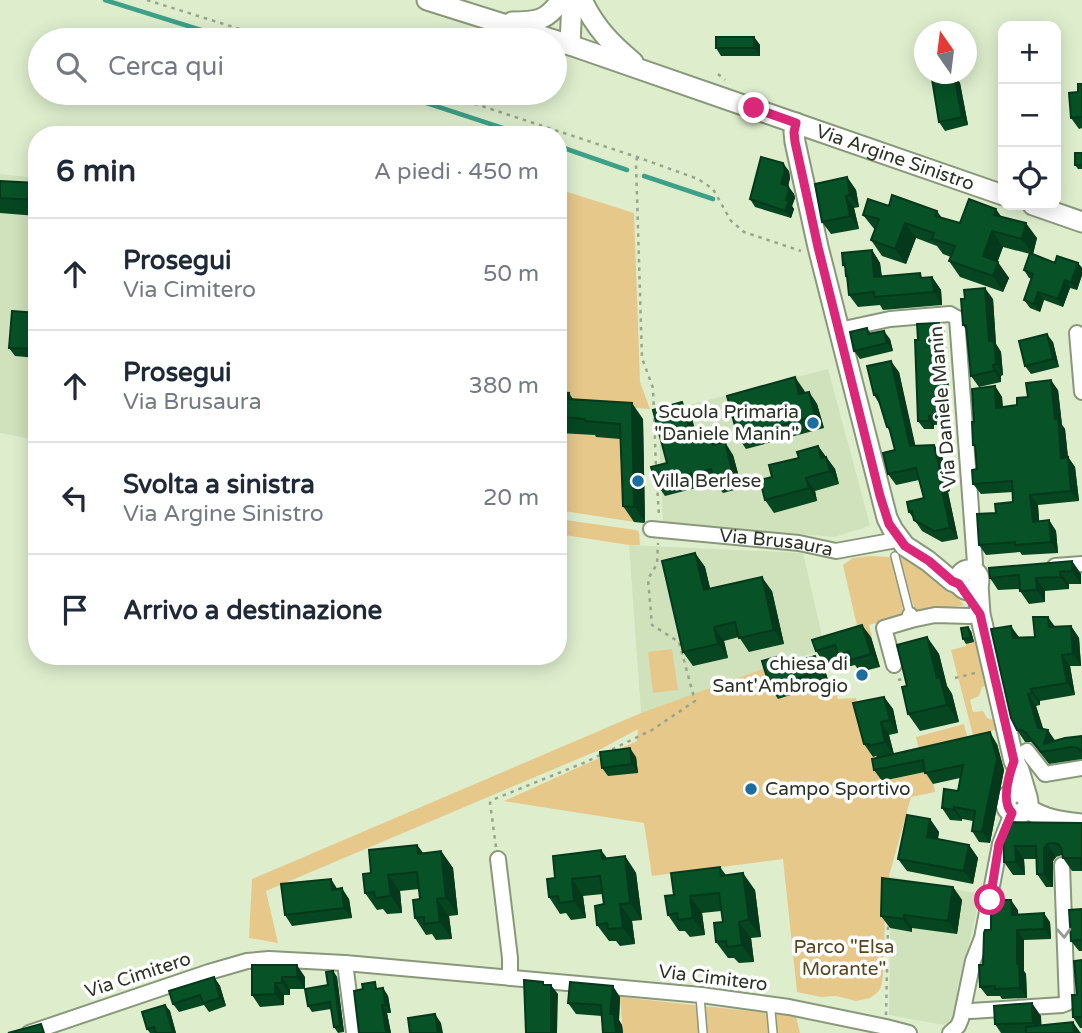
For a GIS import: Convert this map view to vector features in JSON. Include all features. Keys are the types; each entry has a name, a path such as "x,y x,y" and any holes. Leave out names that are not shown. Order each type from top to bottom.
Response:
{"main road":[{"name":"Via Argine Sinistro","path":"427,0 516,28"},
{"path":"497,22 538,20 553,12 561,0"},
{"path":"570,45 572,0"},
{"path":"582,0 602,34 642,70"},
{"name":"Via Argine Sinistro","path":"567,44 998,192"},
{"path":"796,123 795,142 818,247 880,496 897,546 973,578 967,597 975,615 1005,735 1019,757 1011,770 1018,804 1061,828 1082,824"},
{"path":"1047,210 1082,222"}],"street":[{"name":"Via Daniele Manin","path":"839,330 890,319 950,314 957,318 975,563 973,578"},
{"path":"1077,333 1082,392"},
{"name":"Via Brusaura","path":"655,530 799,543 836,551 891,541 897,546"},
{"path":"1046,566 1082,564"},
{"path":"894,665 884,628 910,618 975,615"},
{"path":"1019,757 1027,751 1045,774 1082,768"},
{"path":"950,1033 958,1026 973,961 982,938 999,844 1018,804"},
{"path":"498,859 510,978"},
{"path":"963,1010 1066,1003 1062,865"},
{"name":"Via Cimitero","path":"29,1033 209,972 247,961 269,959 345,963 701,995 772,1004 909,1033"},
{"path":"345,963 354,1033"}],"lane":[{"path":"897,546 910,618"},
{"path":"701,995 703,1033"},
{"path":"772,1004 773,1033"}],"path":[{"path":"147,0 237,28"},
{"path":"479,105 543,126"},
{"path":"567,134 698,179 717,195 731,221 744,232 802,251 818,247"},
{"path":"637,157 642,358 653,387 656,468"},
{"path":"498,859 490,803 492,800 630,741 652,730 695,701 679,642 652,625 648,579 657,564 657,481"},
{"path":"955,678 986,670"},
{"path":"898,680 911,677"},
{"path":"886,1016 888,913"}],"shaded area":[{"path":"0,174 28,177 28,438 0,433"},
{"path":"828,369 870,525 834,537 663,523 658,413"},
{"path":"629,545 803,553 825,649 641,713"},
{"path":"889,876 980,894 953,1019 944,1025 889,1015"}],"green space":[{"path":"567,192 634,213 640,382 650,409 567,403"},
{"path":"567,433 631,440 634,522 567,511"},
{"path":"567,520 636,530 639,532 640,545 567,535"},
{"path":"891,557 903,607 900,617 869,625 872,636 860,639 843,565 853,558"},
{"path":"900,558 906,558 947,586 964,605 917,611"},
{"path":"977,641 988,685 982,687 979,696 970,700 973,712 983,711 987,718 993,720 995,730 973,735 951,650"},
{"path":"672,649 678,690 653,693 648,652"},
{"name":"Parco \"Elsa Morante\"","path":"768,667 778,699 833,682 838,699 856,698 882,781 931,771 935,792 911,797 889,876 891,891 885,914 883,975 881,987 870,998 856,1001 797,992 783,859 652,876 644,823 504,801 637,741 638,729 599,750 266,891 278,943 249,938 252,879 641,713"},
{"path":"964,724 967,736 919,749 916,737"},
{"path":"620,997 796,1016 800,1033 623,1033"}],"building":[{"path":"716,37 754,37 754,48 716,48"},
{"path":"933,84 956,84 962,117 939,122"},
{"path":"1078,84 1082,84 1082,117 1071,118 1069,93 1078,92"},
{"path":"1075,153 1082,153 1082,165 1075,165"},
{"path":"761,157 783,163 785,170 781,184 788,186 789,190 785,211 750,199"},
{"path":"847,177 850,195 846,196 850,216 822,222 815,184"},
{"path":"0,181 28,183 28,200 0,198"},
{"path":"892,195 937,211 935,216 960,223 969,199 996,209 994,215 1026,223 1022,239 992,231 983,256 998,262 993,276 949,261 955,246 932,239 934,233 905,223 895,249 871,240 879,219 863,215 868,199 889,206"},
{"path":"872,250 874,277 920,273 921,278 932,277 934,292 874,297 874,292 849,295 842,253"},
{"path":"1030,253 1055,263 1057,256 1078,263 1071,283 1065,280 1058,299 1038,292 1034,304 1024,300 1033,274 1024,270"},
{"path":"985,288 989,341 994,341 996,364 993,365 994,371 971,376 961,299 965,299 964,290"},
{"path":"12,311 28,312 28,349 9,348"},
{"path":"939,323 944,385 943,416 929,416 929,421 918,421 915,340 918,340 917,324"},
{"path":"867,328 868,334 884,331 887,343 854,351 850,332"},
{"path":"1047,334 1053,359 1025,366 1019,341"},
{"path":"891,361 910,446 934,445 950,528 934,531 914,520 912,511 909,512 907,502 924,498 916,468 888,474 883,453 895,450 877,394 874,395 867,366"},
{"path":"795,377 799,394 809,392 815,416 738,437 727,396"},
{"path":"1051,380 1055,419 1058,418 1061,458 1068,457 1071,491 1030,495 1033,522 1049,520 1051,542 979,545 977,514 996,513 995,504 1013,502 1012,481 973,484 972,470 977,469 973,445 972,389 995,386 996,408 1017,405 1017,398 1028,397 1026,383"},
{"path":"567,393 568,399 632,403 633,507 623,506 620,424 567,418"},
{"path":"682,402 691,435 710,430 713,445 725,442 733,475 714,480 711,469 656,483 651,467 667,463 653,410"},
{"path":"818,446 821,458 826,457 830,471 806,478 809,488 765,500 760,480 772,477 769,465 799,458 797,452"},
{"path":"695,553 704,590 762,577 774,630 739,638 735,622 714,627 718,644 683,652 662,561"},
{"path":"1072,561 1072,571 1060,572 1060,577 1036,578 1037,590 1020,591 1019,575 990,578 989,568"},
{"path":"1033,617 1048,617 1049,627 1071,626 1073,654 1062,655 1067,683 1031,689 1032,693 1028,694 1038,728 1048,730 1044,744 1082,736 1082,752 1072,747 1041,752 1026,733 1017,730 1011,718 991,629 1011,626 1013,638 1035,637"},
{"path":"862,625 871,654 851,660 849,651 838,655 835,645 816,651 812,640"},
{"path":"968,627 971,638 963,639 961,628"},
{"path":"927,637 947,705 908,714 902,687 907,686 897,645"},
{"path":"815,656 820,671 770,687 762,661 776,657 779,667"},
{"path":"884,697 890,720 881,722 885,742 869,746 864,744 853,703"},
{"path":"990,732 997,759 982,832 972,831 975,811 942,808 944,789 958,791 963,765 925,773 923,760 874,770 872,759"},
{"path":"630,748 632,764 602,768 600,752"},
{"path":"907,815 930,819 927,837 969,845 964,871 898,859"},
{"path":"1005,822 1082,823 1082,870 1081,858 1063,858 1061,848 1053,843 1044,848 1044,874 1037,874 1036,846 1015,846 1016,862 1004,862"},
{"path":"417,845 418,854 441,851 446,898 437,899 440,922 424,924 424,917 415,918 413,900 420,899 417,872 388,875 391,896 375,898 374,892 365,893 363,874 371,873 369,850"},
{"path":"601,850 602,859 625,856 630,903 620,904 623,928 608,929 607,923 597,925 595,906 604,904 600,876 572,879 574,901 559,903 558,896 549,897 547,879 555,878 553,856"},
{"path":"720,867 721,876 743,873 749,920 739,922 742,945 727,947 726,941 716,942 714,923 723,922 719,893 690,896 693,918 678,920 677,913 668,915 665,896 674,895 671,873"},
{"path":"882,878 953,887 948,921 904,915 903,919 881,916"},
{"path":"331,879 332,890 342,888 344,908 285,915 281,884"},
{"path":"991,900 1011,900 1012,915 1044,913 1044,929 1017,930 1020,988 980,987 979,965 983,965 984,933 985,930 991,930"},
{"path":"1082,909 1082,940 1071,941 1069,910"},
{"path":"1082,960 1082,1017 1073,1017 1072,995 1077,995 1074,961"},
{"path":"252,965 297,965 297,977 282,977 282,983 275,983 275,994 252,995"},
{"path":"333,971 340,1026 334,1027 330,1002 308,1006 305,989 328,985 326,972"},
{"path":"214,977 220,998 203,1003 200,995 173,1004 169,991"},
{"path":"524,980 551,985 551,1033 526,1033"},
{"path":"375,982 376,989 383,988 385,1005 382,1005 386,1033 359,1033 354,991 363,989 362,984"},
{"path":"570,982 613,986 610,1014 614,1014 616,1033 603,1033 601,1005 568,1003"},
{"path":"1032,1003 1033,1023 995,1024 994,1006"},
{"path":"165,1005 173,1033 156,1033 154,1027 147,1029 142,1012"},
{"path":"435,1014 438,1033 410,1033 408,1018"},
{"path":"1073,1022 1074,1033 1026,1033 1026,1027"},
{"path":"41,1024 44,1033 8,1033"}],"waterway":[{"path":"105,0 195,28"},
{"path":"433,105 497,126"},
{"path":"567,149 627,170"},
{"path":"644,176 713,199"}],"place":[{"name":"Scuola Primaria \"Daniele Manin\"","path":"813,423"},
{"name":"Villa Berlese","path":"638,481"},
{"name":"chiesa di Sant'Ambrogio","path":"862,675"},
{"name":"Campo Sportivo","path":"751,789"}],"route":[{"path":"754,108 796,123 795,142 818,247 889,524 905,546 959,584 980,614 1014,761 1007,791 1007,805 1012,813 999,844 990,900"}]}
